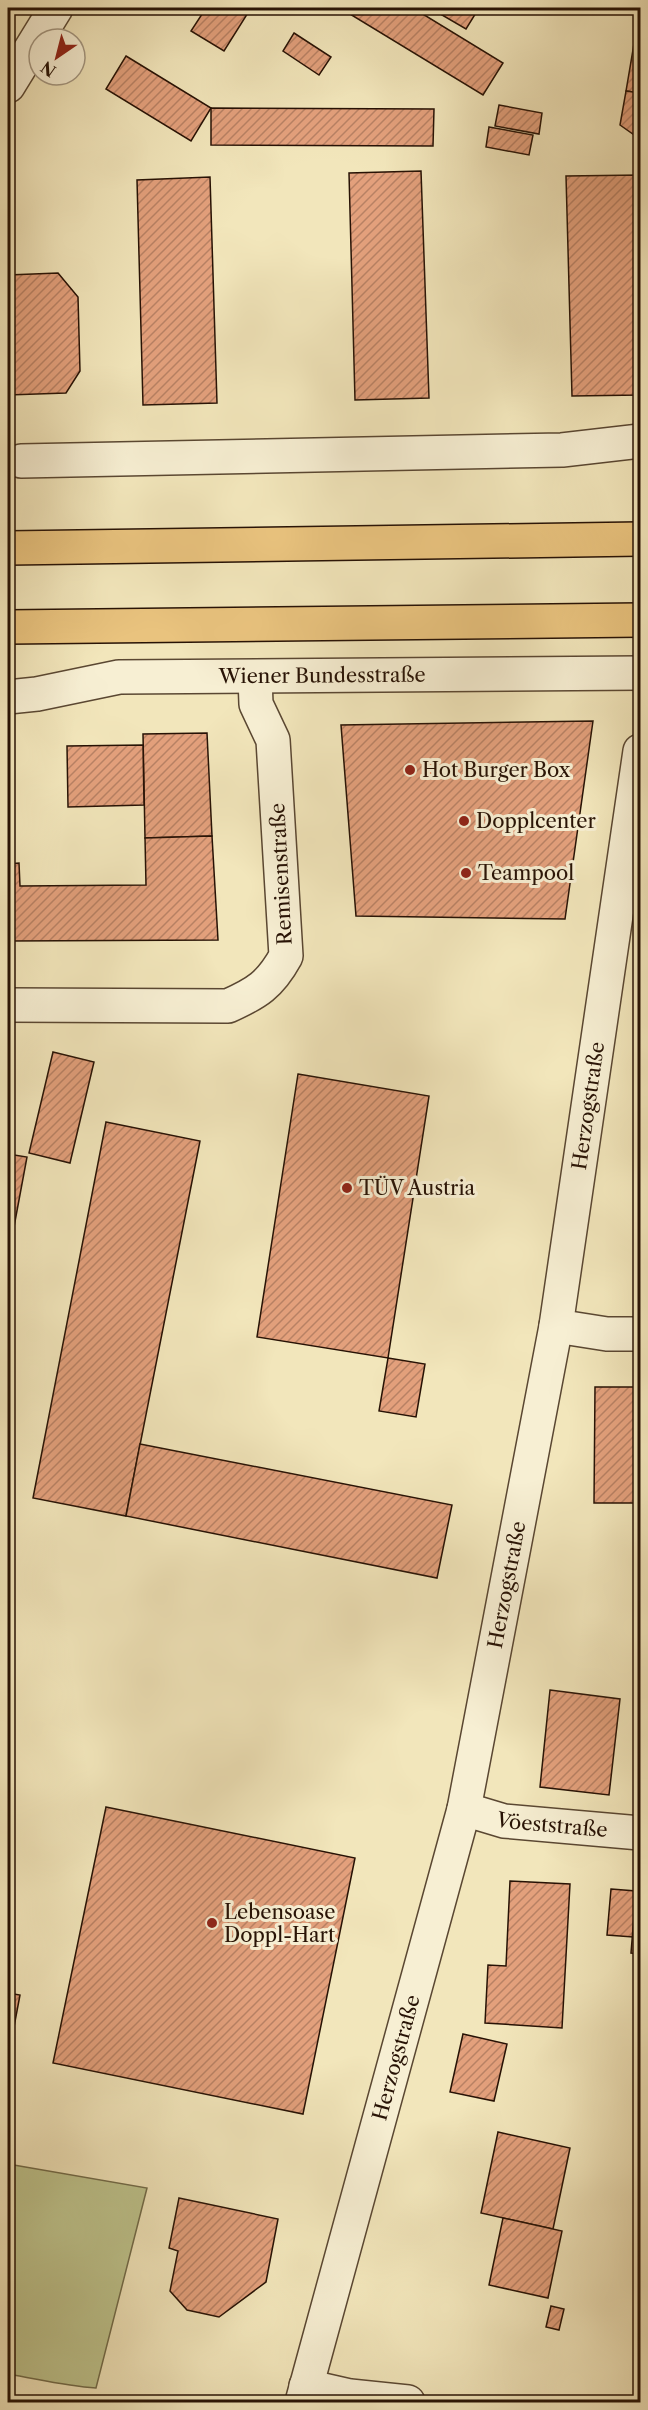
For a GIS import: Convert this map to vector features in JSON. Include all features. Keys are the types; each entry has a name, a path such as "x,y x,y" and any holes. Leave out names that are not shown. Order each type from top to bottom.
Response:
{"main road":[{"path":"8,548 640,539"},
{"path":"8,627 640,621"}],"street":[{"path":"11,72 56,8"},
{"path":"21,461 562,450 640,441"},
{"name":"Wiener Bundesstraße","path":"8,697 37,694 119,677 640,673"},
{"name":"Remisenstraße","path":"8,1005 228,1006 258,992 275,975 286,956 273,740 256,704 255,677"},
{"name":"Herzogstraße","path":"304,2394 464,1809 556,1326 640,751"},
{"path":"556,1326 607,1334 640,1334"},
{"name":"Vöeststraße","path":"464,1809 504,1821 640,1833"},
{"path":"304,2394 350,2396 408,2403"}],"green space":[{"path":"8,2164 147,2188 96,2388 8,2374"}],"building":[{"path":"206,8 251,8 224,51 191,31"},
{"path":"340,8 413,8 503,63 483,95"},
{"path":"430,8 479,8 466,29"},
{"path":"637,26 640,27 640,93 626,91"},
{"path":"294,33 331,57 319,75 283,51"},
{"path":"126,56 211,108 191,141 106,89"},
{"path":"626,91 640,93 640,139 620,125"},
{"path":"499,105 542,113 539,134 495,126"},
{"path":"211,108 434,109 433,146 211,145"},
{"path":"489,127 533,135 529,155 486,147"},
{"path":"421,171 429,398 355,400 349,173"},
{"path":"640,175 640,395 572,396 566,176"},
{"path":"210,177 217,403 143,405 137,180"},
{"path":"58,273 78,297 80,371 66,393 8,395 8,275"},
{"name":"Dopplcenter","path":"593,721 565,919 356,916 341,725"},
{"path":"207,733 212,836 145,838 143,734"},
{"path":"143,745 144,805 68,807 67,746"},
{"path":"212,836 218,940 8,941 8,864 19,863 20,886 146,885 145,838"},
{"path":"53,1052 94,1062 70,1163 29,1153"},
{"name":"TÜV Austria","path":"298,1074 429,1096 388,1358 257,1337"},
{"path":"106,1122 200,1141 126,1516 33,1498"},
{"path":"8,1154 27,1157 8,1259"},
{"path":"388,1358 425,1364 416,1417 379,1411"},
{"path":"595,1387 640,1387 640,1503 594,1503"},
{"path":"140,1444 452,1505 437,1578 126,1516"},
{"path":"550,1690 620,1699 609,1795 540,1787"},
{"name":"Lebensoase Doppl-Hart","path":"106,1807 355,1858 303,2114 53,2063"},
{"path":"510,1881 570,1884 562,2028 485,2023 488,1965 506,1966"},
{"path":"611,1889 636,1891 633,1937 607,1935"},
{"path":"636,1891 640,1892 640,1954 631,1953"},
{"path":"8,1993 20,1995 10,2048 8,2047"},
{"path":"463,2034 507,2044 494,2101 450,2092"},
{"path":"498,2132 570,2148 553,2229 481,2213"},
{"path":"179,2198 278,2219 266,2282 219,2317 187,2310 170,2291 178,2251 169,2248"},
{"path":"503,2218 562,2231 548,2298 489,2285"},
{"path":"551,2306 564,2309 559,2330 546,2327"}],"place":[{"name":"Hot Burger Box","path":"410,770"},
{"name":"Dopplcenter","path":"464,821"},
{"name":"Teampool","path":"466,873"},
{"name":"TÜV Austria","path":"347,1188"},
{"name":"Lebensoase Doppl-Hart","path":"212,1923"}]}
